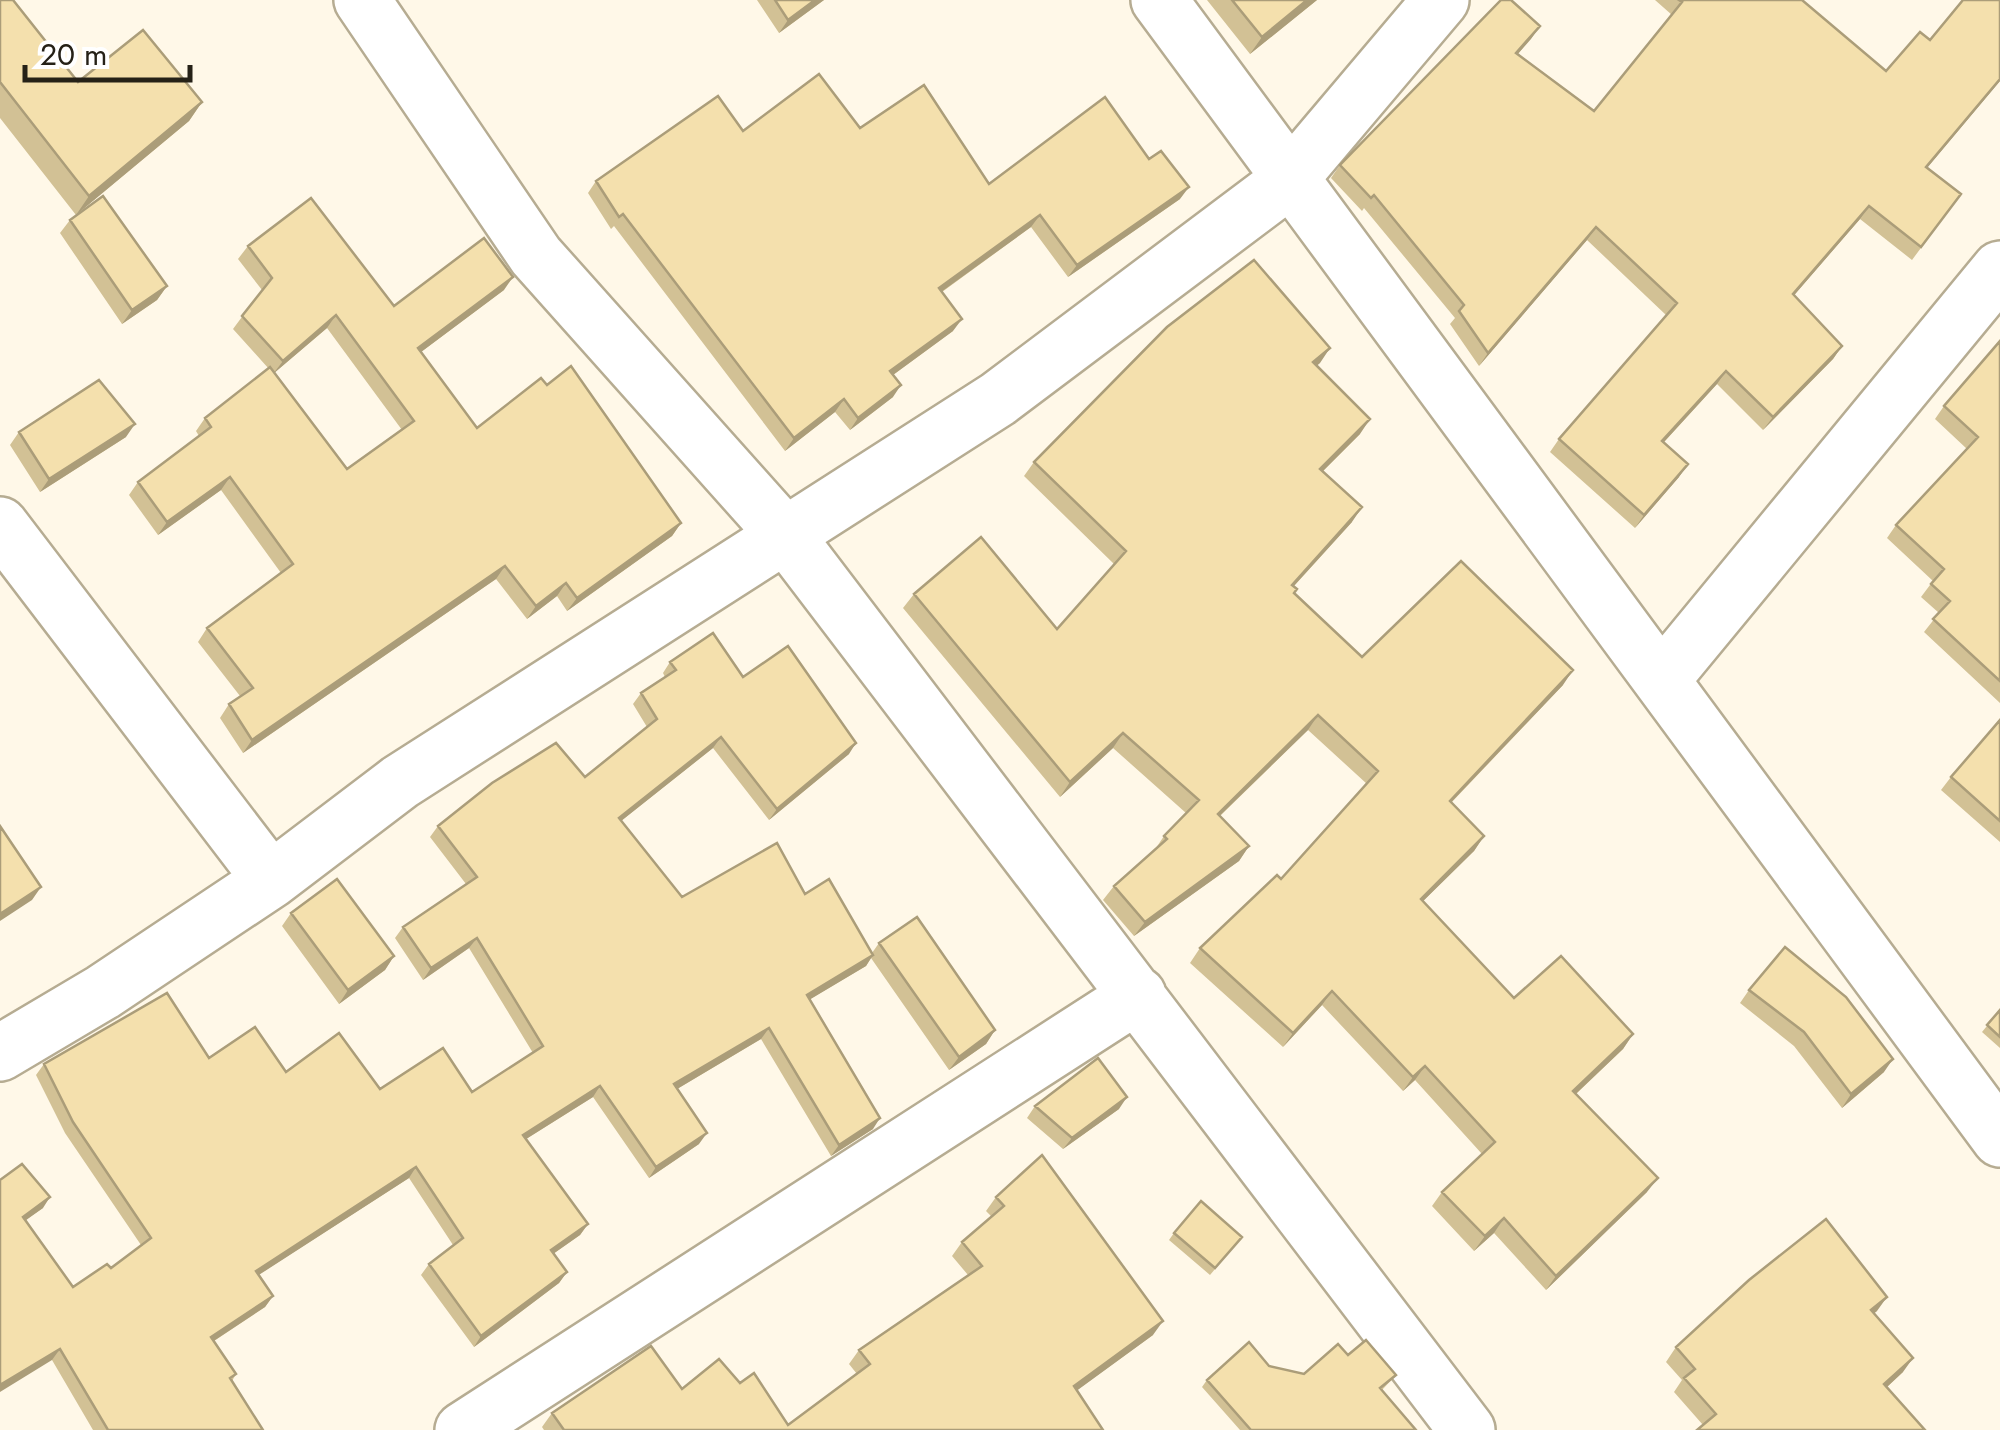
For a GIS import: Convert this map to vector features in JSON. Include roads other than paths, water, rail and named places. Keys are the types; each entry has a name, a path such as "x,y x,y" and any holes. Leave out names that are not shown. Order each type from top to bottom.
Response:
{"street":[{"path":"362,0 536,256 786,537 1468,1430"},
{"path":"1159,0 1288,181 1663,678 2000,1139"},
{"path":"0,1054 103,992 270,880 400,782 998,399 1288,181 1441,0"},
{"path":"1663,678 2000,270"},
{"path":"0,525 270,880"},
{"path":"463,1430 1138,995"}]}
